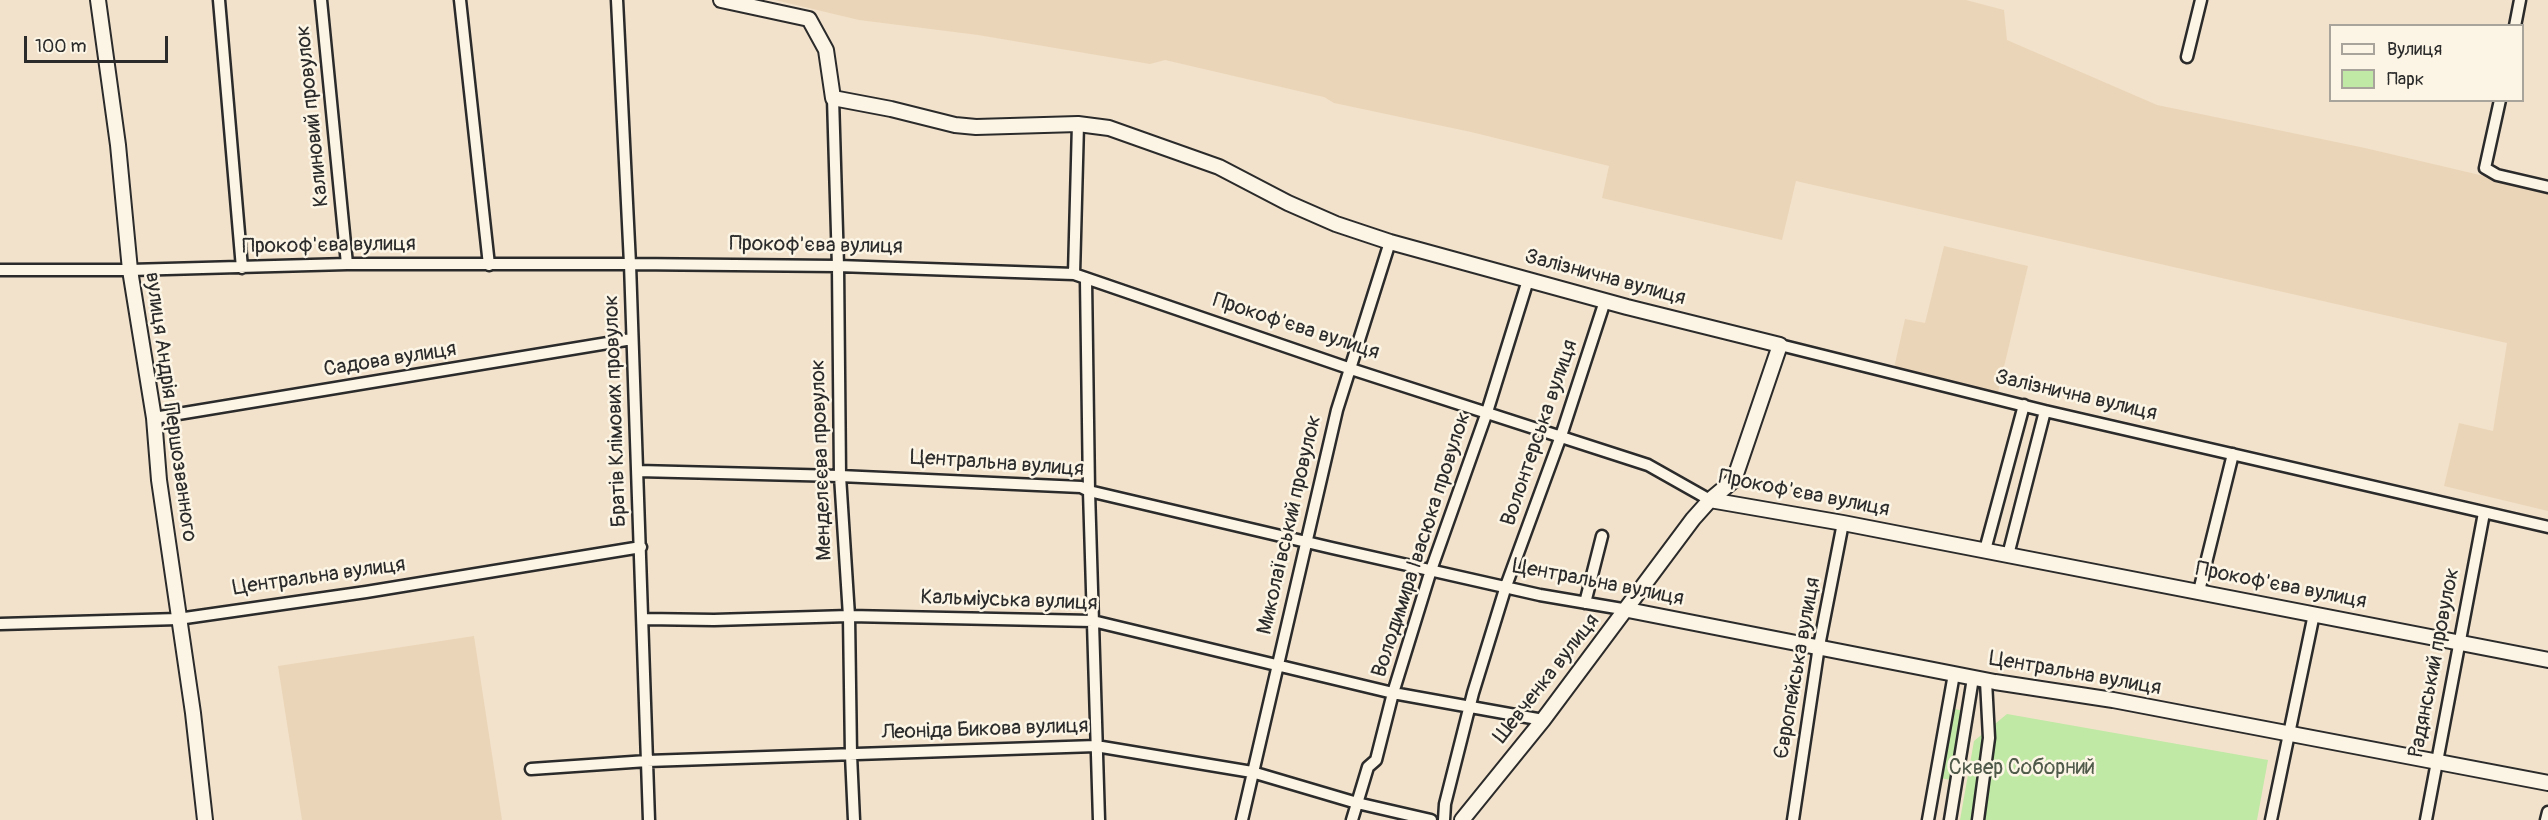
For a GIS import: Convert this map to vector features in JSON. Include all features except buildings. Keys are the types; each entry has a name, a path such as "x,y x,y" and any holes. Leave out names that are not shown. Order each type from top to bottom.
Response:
{"street":[{"name":"вулиця Андрія Першозванного","path":"98,0 118,145 130,270 154,418 159,480 193,713 205,820"},
{"path":"219,0 242,268"},
{"name":"Калиновий провулок","path":"321,0 347,264"},
{"path":"460,0 489,265"},
{"name":"Братів Клімових провулок","path":"617,0 644,619 649,820"},
{"path":"721,0 809,19 826,50 833,98"},
{"path":"2187,57 2201,0"},
{"path":"2515,24 2520,0"},
{"name":"Залізнична вулиця","path":"833,98 891,108 955,125 976,127 1078,124 1109,128 1219,167 1317,216 1390,242 1605,301 2045,411 2548,527"},
{"name":"Менделєєва провулок","path":"833,98 838,266 840,476 849,616 851,755 855,820"},
{"path":"2500,102 2485,168 2497,175 2548,187"},
{"path":"1074,274 1078,124"},
{"name":"Миколаївський провулок","path":"1242,820 1276,666 1308,542 1336,410 1390,242"},
{"name":"Прокоф'єва вулиця","path":"0,270 130,270 347,264 630,264 838,266 1074,274 1351,369 1648,465 1710,500 1985,550 2548,660"},
{"path":"1086,280 1089,491 1099,820"},
{"name":"Володимира Івасюка провулок","path":"1352,820 1368,767 1376,760 1393,693 1431,570 1487,412 1528,280"},
{"name":"Волонтерська вулиця","path":"1444,820 1445,804 1469,706 1506,586 1561,436 1605,301"},
{"name":"Садова вулиця","path":"154,418 632,339"},
{"name":"Шевченка вулиця","path":"1462,820 1628,610 1693,519 1710,500 1734,480 1780,345"},
{"path":"1985,550 2024,405"},
{"path":"2008,555 2045,411"},
{"path":"2199,591 2233,454"},
{"name":"Центральна вулиця","path":"638,471 840,476 1081,487 1089,491 1308,542 1584,603 1819,646 1980,679 2113,700 2548,783"},
{"name":"Радянський провулок","path":"2426,820 2484,513"},
{"name":"Європейська вулиця","path":"1793,820 1819,646 1843,523"},
{"path":"1584,603 1602,536"},
{"name":"Центральна вулиця","path":"0,624 178,619 366,592 641,548"},
{"path":"2271,820 2314,614"},
{"name":"Кальміуська вулиця","path":"644,619 714,620 849,616 1093,621 1393,693 1543,720"},
{"path":"1928,820 1954,674"},
{"path":"1950,820 1980,679"},
{"path":"1978,820 1989,738 1980,679"},
{"name":"Леоніда Бикова вулиця","path":"531,769 646,761 1096,746 1252,772 1357,803 1431,820"},
{"path":"2546,820 2548,812"}],"shaded area":[{"path":"775,0 1966,0 2004,10 2007,40 2157,105 2365,148 2548,191 2548,511 2444,486 2459,423 2493,431 2507,343 1796,181 1782,240 1602,198 1609,166 1471,132 1334,103 1324,97 1165,60 1150,64 978,35 859,20"},
{"path":"1944,246 2028,266 1998,392 1894,368 1905,319 1925,323"},
{"path":"474,636 502,820 302,820 278,666"}],"green space":[{"path":"1950,708 1964,711 1952,780 1939,778"},
{"name":"Сквер Соборний","path":"2007,714 2268,760 2257,820 1960,820 1974,741"}]}
